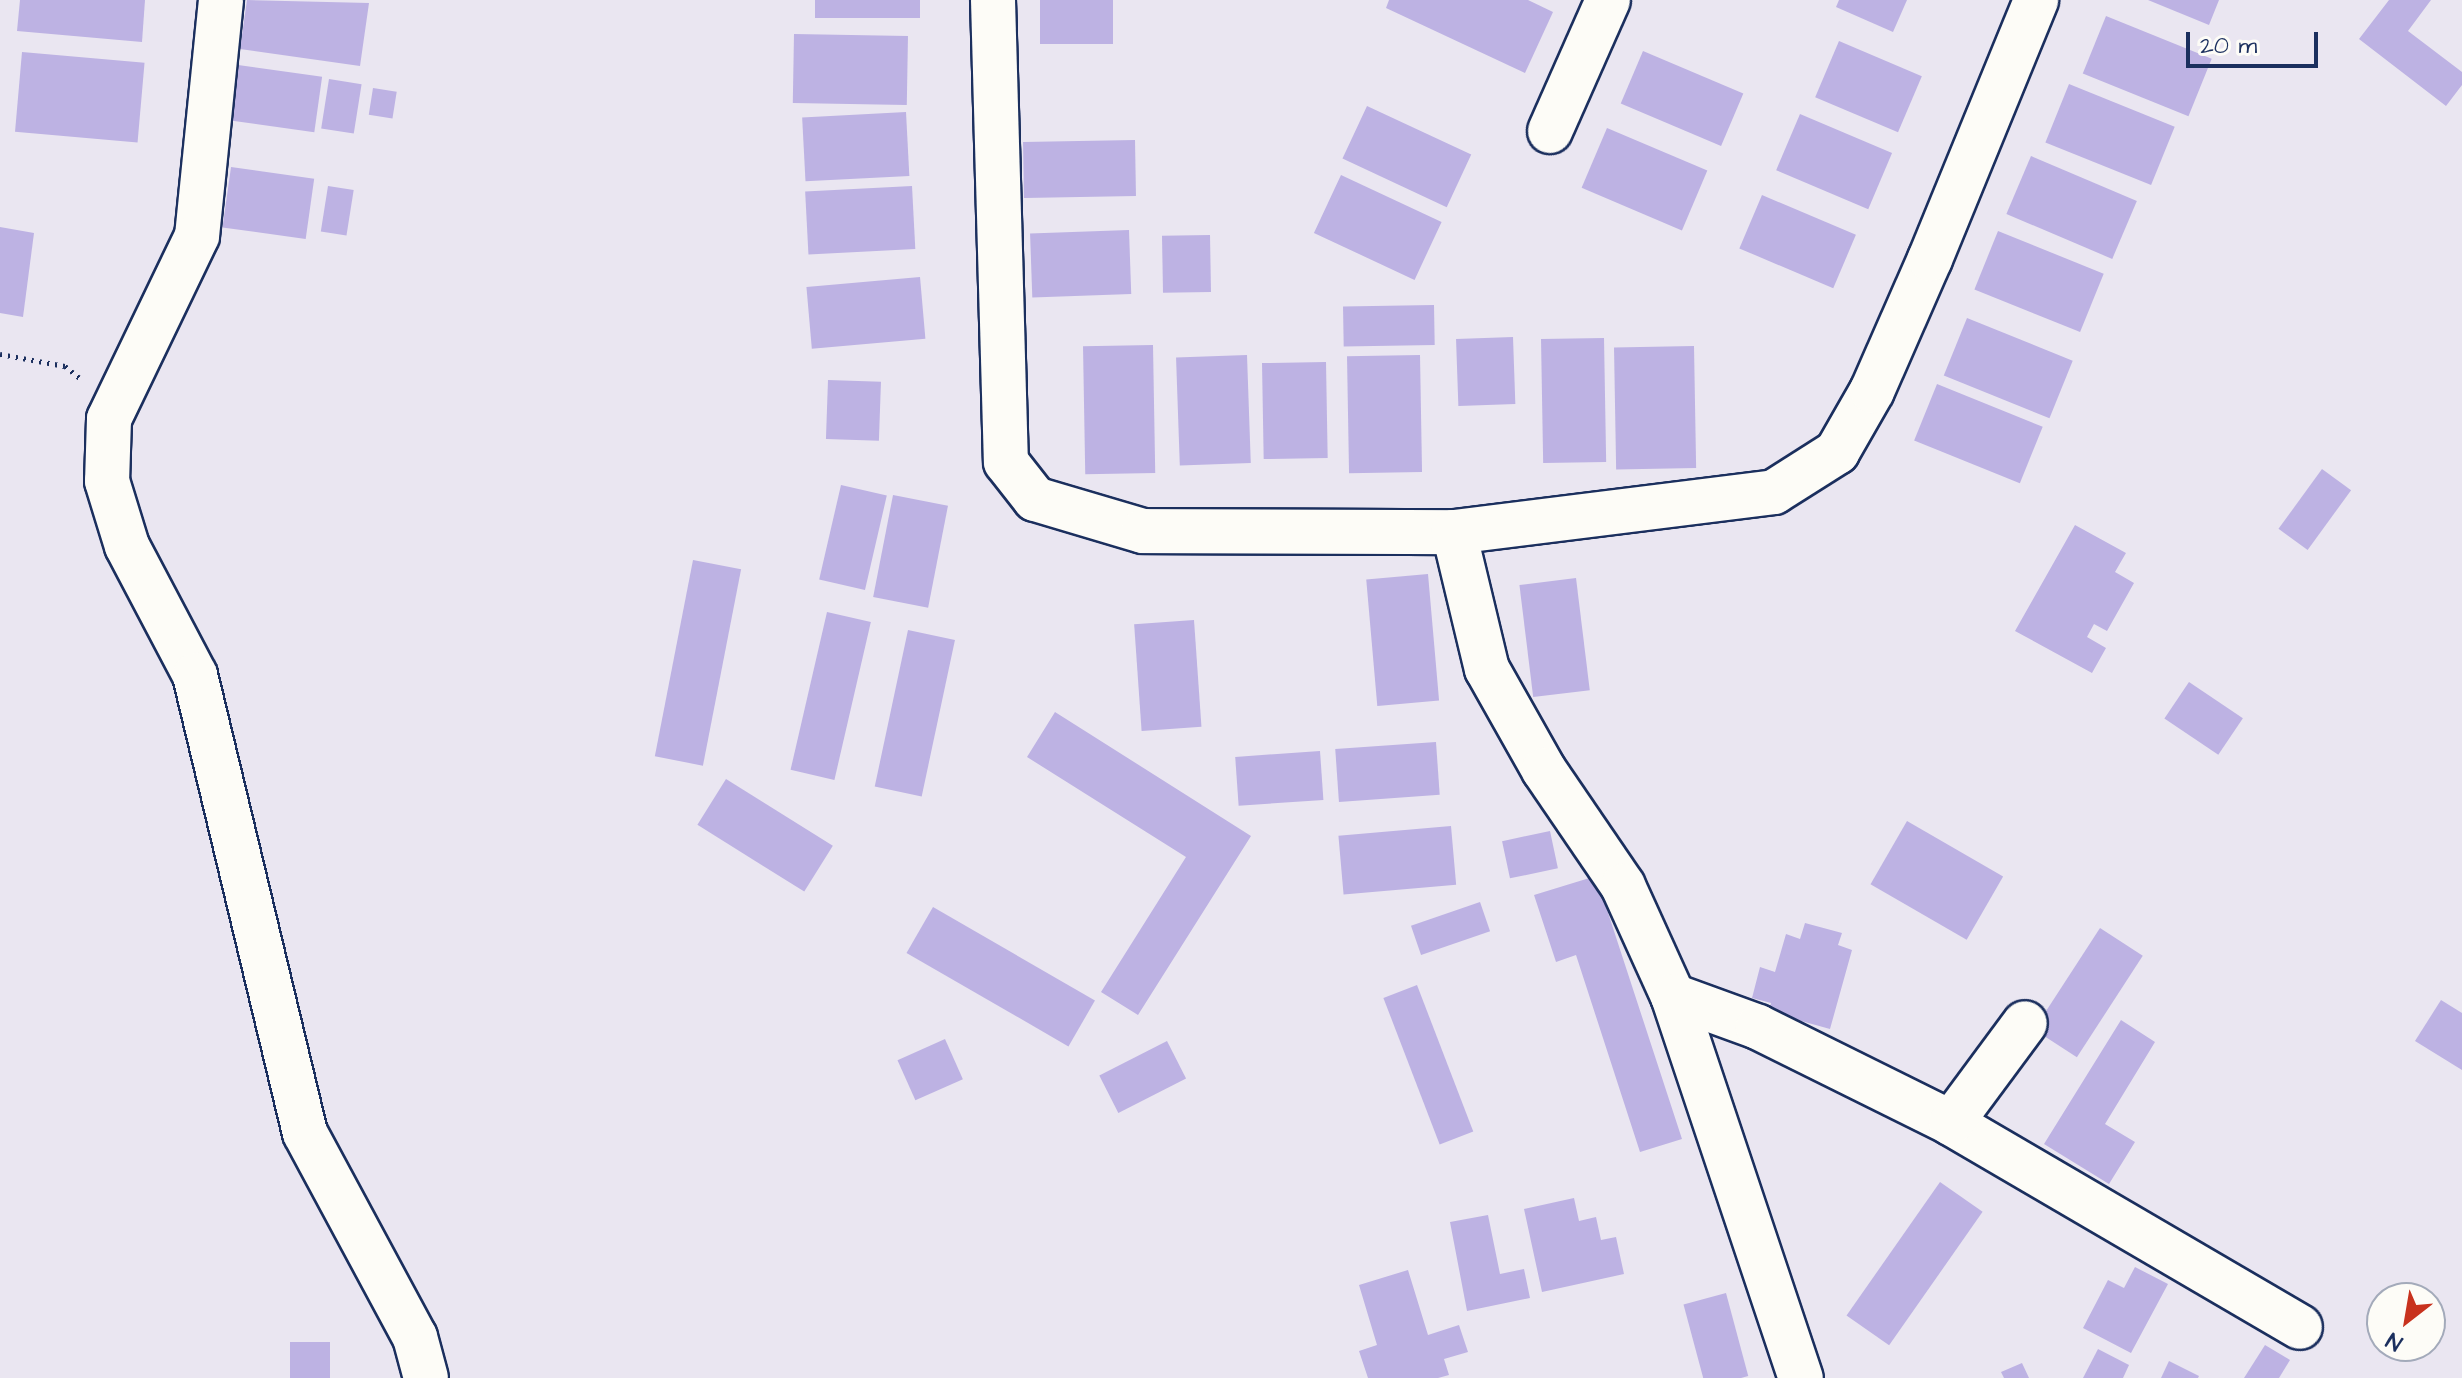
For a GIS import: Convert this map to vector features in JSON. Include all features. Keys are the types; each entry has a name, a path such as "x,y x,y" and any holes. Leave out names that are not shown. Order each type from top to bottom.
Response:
{"street":[{"path":"221,0 197,236 109,419 107,481 127,546 195,675 305,1133 415,1337 426,1378"},
{"path":"993,0 1006,462 1035,499 1143,531 1454,532 1774,492 1837,452 1919,285 2036,0"},
{"path":"1550,131 1608,0"},
{"path":"1454,532 1487,669 1544,770 1623,886 1673,996 1801,1378"},
{"path":"1673,996 1758,1027 1951,1123 2300,1327"},
{"path":"1951,1123 2025,1023"}],"path":[{"path":"0,354 65,366 92,389 109,419"}],"building":[{"path":"20,0 145,0 142,42 17,31"},
{"path":"247,0 369,3 360,66 240,49"},
{"path":"815,0 920,0 920,18 815,18"},
{"path":"1040,0 1113,0 1113,44 1040,44"},
{"path":"1389,0 1528,0 1553,12 1525,73 1386,8"},
{"path":"1839,0 1907,0 1893,32 1836,7"},
{"path":"2148,0 2219,0 2209,25"},
{"path":"2389,0 2431,0 2408,31 2462,72 2462,85 2446,106 2359,39"},
{"path":"2106,16 2212,59 2188,116 2083,73"},
{"path":"794,34 908,36 907,105 793,103"},
{"path":"1839,41 1922,76 1898,132 1815,97"},
{"path":"1643,51 1743,94 1721,146 1621,103"},
{"path":"22,52 145,63 138,142 15,132"},
{"path":"231,64 322,77 314,132 223,119"},
{"path":"329,79 362,84 354,134 321,128"},
{"path":"2069,84 2175,127 2151,185 2045,142"},
{"path":"373,88 397,92 392,118 369,115"},
{"path":"1367,106 1471,155 1447,207 1342,159"},
{"path":"906,112 909,176 805,181 802,117"},
{"path":"1800,114 1892,153 1868,209 1776,170"},
{"path":"1607,128 1707,171 1682,230 1582,188"},
{"path":"1135,140 1136,196 1024,198 1023,142"},
{"path":"2031,156 2137,201 2112,259 2006,214"},
{"path":"231,167 314,179 306,239 223,227"},
{"path":"1341,175 1442,222 1415,280 1314,233"},
{"path":"328,186 354,190 346,236 321,231"},
{"path":"912,186 915,249 808,255 805,192"},
{"path":"1762,195 1856,235 1833,288 1739,248"},
{"path":"0,227 34,233 23,317 0,313"},
{"path":"1129,230 1131,294 1032,297 1030,233"},
{"path":"1998,231 2104,274 2080,332 1974,289"},
{"path":"1210,235 1211,292 1163,293 1162,236"},
{"path":"920,277 925,339 812,349 806,287"},
{"path":"1434,305 1435,345 1344,347 1343,307"},
{"path":"1967,318 2073,361 2049,418 1944,375"},
{"path":"1513,337 1515,404 1458,406 1456,339"},
{"path":"1604,338 1606,462 1543,463 1541,339"},
{"path":"1153,345 1155,473 1085,474 1083,346"},
{"path":"1694,346 1696,468 1616,469 1614,347"},
{"path":"1247,355 1251,463 1180,465 1176,357"},
{"path":"1420,355 1422,472 1349,473 1347,356"},
{"path":"1326,362 1328,458 1264,459 1262,363"},
{"path":"828,380 881,382 879,441 826,439"},
{"path":"1937,384 2043,427 2020,483 1914,441"},
{"path":"2322,469 2351,490 2308,550 2279,529"},
{"path":"841,485 887,496 865,590 819,580"},
{"path":"893,495 948,506 928,608 873,597"},
{"path":"2075,525 2126,553 2115,572 2134,583 2107,631 2094,624 2087,637 2106,648 2092,673 2015,631"},
{"path":"693,560 741,569 703,766 655,756"},
{"path":"1428,574 1439,701 1377,706 1366,579"},
{"path":"1576,578 1590,690 1533,697 1519,585"},
{"path":"827,612 871,622 834,780 791,770"},
{"path":"1194,620 1201,727 1142,731 1134,624"},
{"path":"908,630 955,640 922,796 875,787"},
{"path":"2189,682 2243,718 2218,755 2164,718"},
{"path":"1055,712 1251,836 1138,1015 1101,992 1186,857 1027,757"},
{"path":"1436,742 1440,795 1339,802 1335,749"},
{"path":"1320,751 1323,800 1239,806 1235,757"},
{"path":"726,779 833,846 804,892 697,825"},
{"path":"1907,821 2003,877 1967,940 1870,884"},
{"path":"1451,826 1456,885 1344,895 1338,836"},
{"path":"1550,831 1558,868 1510,878 1502,841"},
{"path":"1596,876 1682,1139 1640,1152 1576,955 1556,962 1534,895"},
{"path":"1480,902 1490,931 1421,955 1411,926"},
{"path":"933,907 1095,1000 1068,1046 906,953"},
{"path":"1805,923 1842,933 1838,945 1852,950 1830,1029 1769,1012 1771,1003 1752,998 1760,967 1775,972 1786,934 1800,939"},
{"path":"2100,928 2143,956 2077,1057 2034,1029"},
{"path":"1417,985 1473,1132 1440,1144 1383,998"},
{"path":"2441,1000 2462,1013 2462,1070 2415,1041"},
{"path":"2121,1020 2155,1042 2105,1124 2135,1142 2109,1184 2044,1144"},
{"path":"945,1039 963,1079 915,1100 897,1060"},
{"path":"1167,1041 1186,1078 1118,1113 1099,1076"},
{"path":"1940,1182 1983,1212 1889,1345 1847,1316"},
{"path":"1574,1198 1579,1221 1596,1217 1601,1240 1616,1237 1624,1274 1542,1292 1524,1209"},
{"path":"1488,1215 1500,1274 1524,1269 1530,1298 1467,1311 1450,1222"},
{"path":"2135,1267 2168,1284 2131,1353 2083,1328 2108,1280 2124,1288"},
{"path":"1408,1270 1428,1335 1459,1325 1468,1352 1444,1359 1449,1375 1438,1378 1368,1378 1359,1351 1377,1345 1359,1285"},
{"path":"1726,1293 1748,1376 1703,1378 1683,1304"},
{"path":"290,1342 330,1342 330,1378 290,1378"},
{"path":"2265,1345 2290,1360 2279,1378 2244,1378"},
{"path":"2098,1349 2129,1365 2123,1378 2083,1378"},
{"path":"2169,1361 2199,1376 2198,1378 2161,1378"},
{"path":"2022,1363 2029,1378 2004,1378 2001,1372"}]}
